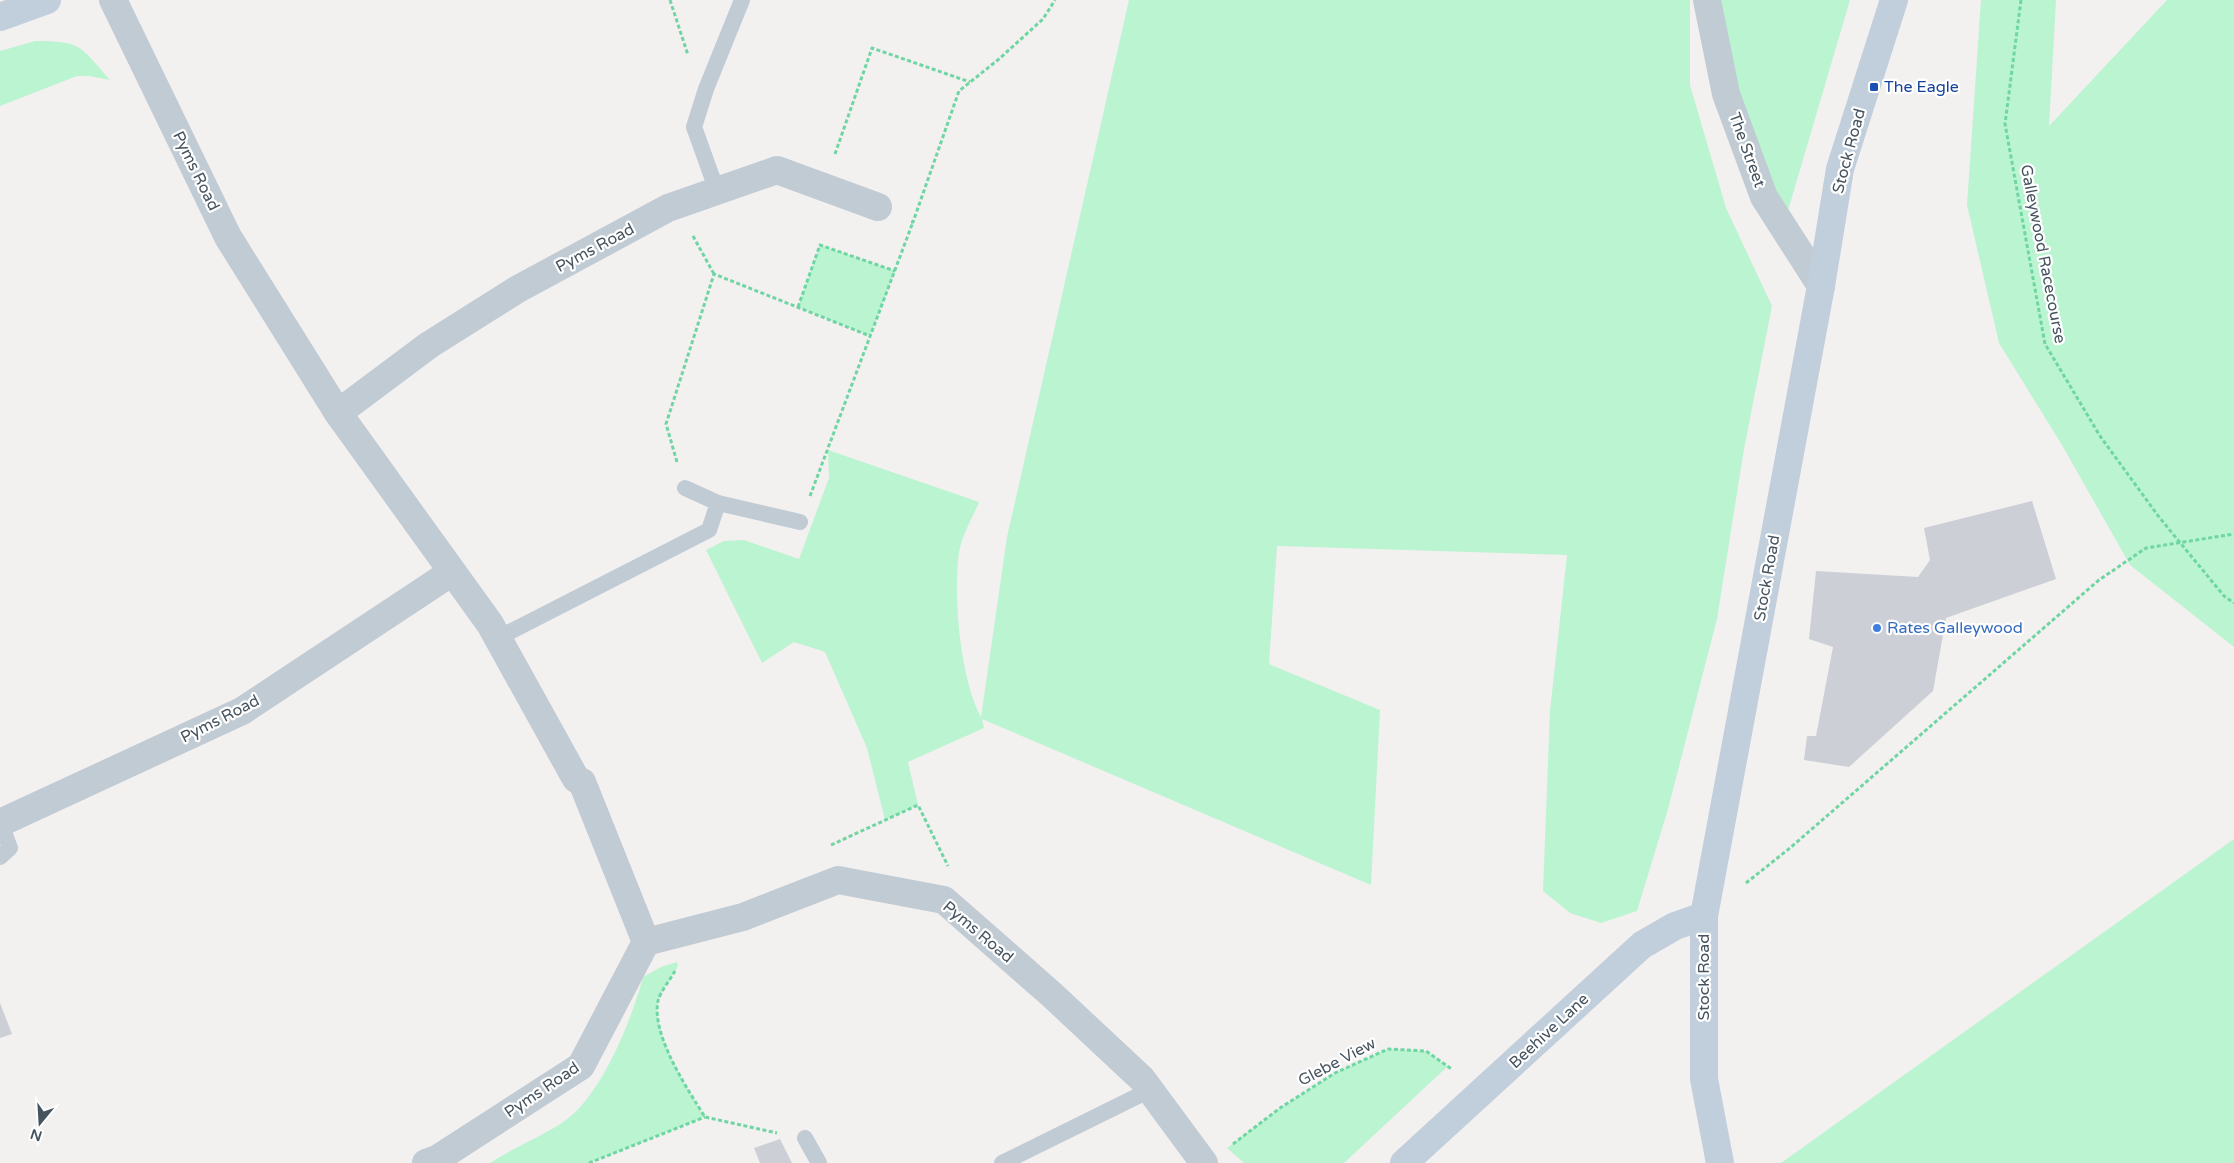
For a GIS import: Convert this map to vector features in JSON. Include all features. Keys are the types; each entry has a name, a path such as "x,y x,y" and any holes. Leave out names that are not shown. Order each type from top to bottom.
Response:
{"main road":[{"path":"0,17 47,0"},
{"name":"Stock Road","path":"1720,1163 1704,1078 1704,916 1821,286 1840,168 1894,0"},
{"name":"Beehive Lane","path":"1404,1163 1642,944 1675,926 1704,916"}],"street":[{"name":"Pyms Road","path":"113,0 228,237 338,413 498,638 576,779 582,782 658,939"},
{"name":"The Street","path":"1708,0 1726,94 1764,197 1821,286"},
{"name":"Pyms Road","path":"338,413 429,345 518,289 676,205 777,170 878,207"},
{"name":"Pyms Road","path":"0,823 242,711 452,572"},
{"name":"Pyms Road","path":"434,1162 581,1066 658,939 743,917 838,880 944,900 1051,994 1142,1079 1204,1163"}],"lane":[{"path":"717,191 694,126 703,98 742,0"},
{"path":"685,488 718,503 800,522"},
{"path":"498,638 708,530 718,503"},
{"path":"0,823 10,848 0,857"},
{"path":"1002,1163 1150,1090"},
{"path":"805,1138 819,1163"}],"path":[{"path":"670,0 703,98"},
{"path":"800,522 913,222 959,91 1043,19 1055,0"},
{"name":"Galleywood Racecourse","path":"2022,0 2005,124 2045,344 2100,436 2182,544 2224,596 2234,603"},
{"path":"823,187 872,48 970,82"},
{"path":"676,205 714,274 870,336"},
{"path":"878,207 913,222"},
{"path":"798,307 820,245 894,271"},
{"path":"685,488 666,424 714,274"},
{"path":"1704,916 1790,848 2099,580 2146,548 2182,544 2234,534"},
{"path":"829,846 918,805"},
{"path":"658,939 678,966 658,1001 659,1030 686,1086 705,1118"},
{"name":"Glebe View","path":"1227,1148 1280,1108 1335,1073 1388,1049 1426,1051 1448,1066 1480,1094"},
{"path":"589,1163 705,1118 805,1138"}],"green space":[{"path":"1129,0 1690,0 1690,85 1726,208 1772,306 1744,449 1717,619 1668,809 1637,911 1601,923 1570,913 1543,891 1550,711 1567,555 1277,546 1269,664 1380,710 1371,885 982,719 984,728 908,762 918,805 885,820 867,748 825,652 794,642 762,663 706,550 724,541 744,540 799,559 829,478 828,450 979,502 960,546 957,591 963,659 974,701 981,717 1007,537"},
{"path":"1717,0 1850,0 1787,214 1758,173"},
{"path":"1981,0 2056,0 2049,126 2167,0 2234,0 2234,647 2130,565 2062,445 1999,343 1967,205"},
{"path":"35,41 62,42 79,48 110,80 77,76 0,106 0,51"},
{"path":"820,245 895,271 870,336 798,307"},
{"path":"2234,839 2234,1163 1781,1163"},
{"path":"677,962 678,966 659,1000 657,1012 665,1043 681,1077 705,1117 589,1163 490,1163 557,1126 579,1108 592,1093 614,1055 643,977 661,967"},
{"path":"1388,1049 1426,1051 1448,1066 1344,1163 1244,1163 1227,1148 1280,1108 1335,1073"}],"building":[{"name":"Rates Galleywood","path":"2032,501 2056,579 1946,618 1933,691 1849,767 1804,760 1807,736 1816,736 1833,647 1809,639 1816,571 1918,577 1930,560 1924,528"},
{"path":"0,1003 12,1034 0,1038"},
{"path":"780,1139 792,1163 760,1163 754,1148"}],"place":[{"name":"The Eagle","path":"1874,87"},
{"name":"Rates Galleywood","path":"1877,628"}]}
